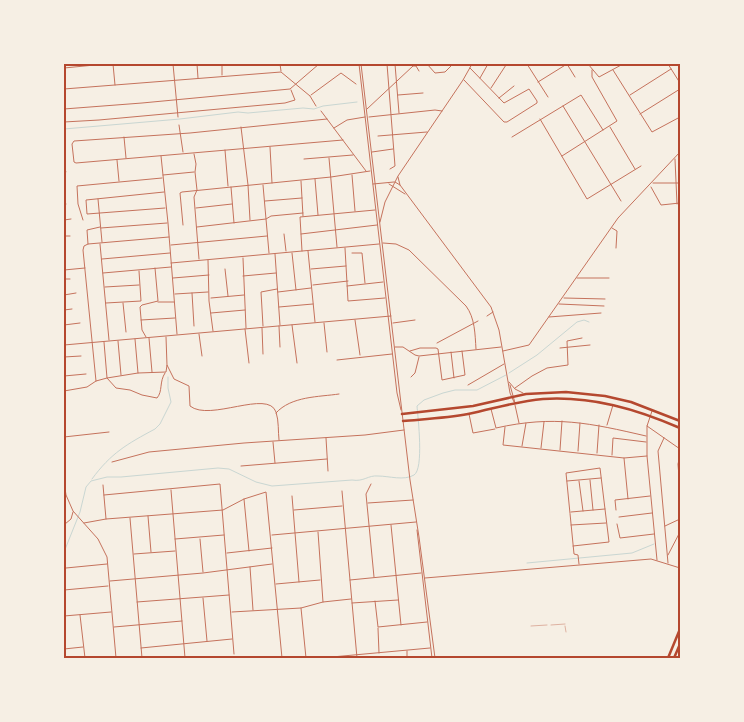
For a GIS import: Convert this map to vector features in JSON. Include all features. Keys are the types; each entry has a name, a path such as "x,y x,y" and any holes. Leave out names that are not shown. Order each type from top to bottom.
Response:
{"main road":[{"path":"402,414 474,406 526,394 566,392 587,393 631,402 680,421"},
{"path":"403,421 469,414 515,403 544,399 565,399 613,404 630,408 680,428"},
{"path":"445,410 446,417"},
{"path":"668,658 680,629"},
{"path":"674,658 680,644"}],"street":[{"path":"64,68 105,64"},
{"path":"113,64 114,85"},
{"path":"173,64 178,117"},
{"path":"197,64 198,78"},
{"path":"222,64 222,76"},
{"path":"280,64 281,72"},
{"path":"64,109 291,89 319,64"},
{"path":"360,64 367,109 372,184 379,244 397,393 402,414"},
{"path":"360,64 376,183 409,477 432,648"},
{"path":"387,64 396,166 390,169"},
{"path":"395,64 399,113"},
{"path":"427,64 435,73 446,72 453,64"},
{"path":"380,225 385,202 398,176 472,64"},
{"path":"480,78 488,64"},
{"path":"527,64 548,97"},
{"path":"538,82 567,64 575,78"},
{"path":"588,64 599,77 623,64"},
{"path":"668,64 680,83"},
{"path":"367,109 413,66 416,66 419,71"},
{"path":"490,89 506,66"},
{"path":"463,80 504,122 507,122 537,102 529,89 504,103 470,68"},
{"path":"629,96 671,69"},
{"path":"561,157 617,122 592,77 592,70"},
{"path":"613,70 652,133 680,117"},
{"path":"64,89 281,72 310,96 316,106"},
{"path":"310,96 341,73 356,84"},
{"path":"499,98 514,86"},
{"path":"640,114 680,88"},
{"path":"64,122 294,102 295,97 291,89"},
{"path":"397,95 423,93"},
{"path":"512,136 579,96 583,96 604,130"},
{"path":"562,106 621,201"},
{"path":"321,111 366,172"},
{"path":"334,128 350,119 399,113 442,111"},
{"path":"327,119 180,133 124,136 74,142 72,144 75,163 343,140"},
{"path":"540,119 587,199 641,166"},
{"path":"179,125 183,153"},
{"path":"241,126 250,221"},
{"path":"609,126 635,170"},
{"path":"378,136 428,132"},
{"path":"124,136 126,159"},
{"path":"270,146 272,183"},
{"path":"372,152 394,149"},
{"path":"225,150 234,223"},
{"path":"502,351 528,346 628,207 650,186 680,152"},
{"path":"194,153 196,164 194,172 197,190 194,197 199,260"},
{"path":"161,155 177,335"},
{"path":"304,159 354,155"},
{"path":"329,158 337,248"},
{"path":"650,186 661,205 679,204 675,158"},
{"path":"117,160 119,181"},
{"path":"183,225 180,194 182,192 315,179 371,171"},
{"path":"83,220 78,204 77,186 194,172"},
{"path":"352,174 355,211"},
{"path":"398,176 400,185"},
{"path":"315,179 318,215"},
{"path":"300,180 303,215 299,219 302,251"},
{"path":"372,184 395,182 400,185 487,301 499,330 504,364 519,424"},
{"path":"652,183 680,183"},
{"path":"263,184 269,254"},
{"path":"389,184 407,194"},
{"path":"164,192 85,200 86,211 87,214 166,208"},
{"path":"98,198 109,341"},
{"path":"265,201 302,198"},
{"path":"196,208 232,204"},
{"path":"197,227 266,220 271,216 318,215 375,210"},
{"path":"64,220 71,219"},
{"path":"88,244 87,230 168,223"},
{"path":"300,234 377,225"},
{"path":"612,228 617,232 616,248"},
{"path":"284,234 286,252"},
{"path":"64,236 70,236"},
{"path":"170,245 267,236"},
{"path":"96,381 83,248 88,244 169,238"},
{"path":"171,263 379,244"},
{"path":"382,244 396,244 408,250 466,306 474,323 476,349"},
{"path":"345,248 348,301 386,298"},
{"path":"308,250 315,323"},
{"path":"292,252 296,290"},
{"path":"102,259 170,253"},
{"path":"275,253 280,347"},
{"path":"352,253 362,254 364,284"},
{"path":"243,257 249,363"},
{"path":"208,259 209,298 213,332"},
{"path":"311,269 346,266"},
{"path":"103,273 172,267"},
{"path":"64,270 85,268"},
{"path":"155,268 157,302"},
{"path":"225,269 228,296"},
{"path":"139,270 142,330 146,338"},
{"path":"243,276 277,273"},
{"path":"173,278 209,275"},
{"path":"576,278 609,278"},
{"path":"64,279 70,279"},
{"path":"312,285 348,281"},
{"path":"347,286 384,282"},
{"path":"104,287 140,285"},
{"path":"263,354 261,292 312,288"},
{"path":"174,294 209,292"},
{"path":"192,293 194,326"},
{"path":"64,295 76,294"},
{"path":"209,298 245,295"},
{"path":"562,298 605,299"},
{"path":"106,303 141,301"},
{"path":"123,302 126,332"},
{"path":"142,305 157,302 174,302"},
{"path":"278,307 313,304"},
{"path":"558,304 604,306"},
{"path":"64,310 72,309"},
{"path":"211,314 245,310"},
{"path":"487,316 493,312"},
{"path":"548,317 601,313"},
{"path":"64,345 391,316"},
{"path":"141,320 176,318"},
{"path":"355,319 360,356"},
{"path":"392,323 416,320"},
{"path":"437,343 478,321"},
{"path":"324,322 328,352"},
{"path":"64,325 80,323"},
{"path":"292,325 297,363"},
{"path":"199,333 202,356"},
{"path":"104,341 107,378 116,388 157,398 160,393 161,379 166,372 166,336"},
{"path":"149,337 152,372"},
{"path":"134,338 138,373"},
{"path":"514,389 547,368 568,365 568,340 582,338"},
{"path":"118,340 121,376"},
{"path":"560,348 590,345"},
{"path":"395,347 403,347 419,356 502,347"},
{"path":"410,351 432,347 438,349 441,379 465,375 461,351"},
{"path":"450,352 454,378"},
{"path":"337,360 360,356 393,354"},
{"path":"64,357 81,356"},
{"path":"411,377 415,373 419,356"},
{"path":"468,386 504,364"},
{"path":"167,365 174,379 189,386 190,406 193,408 219,410 262,402 272,407 276,412 280,441"},
{"path":"64,391 87,387 96,381 107,378 138,373 166,372"},
{"path":"64,376 86,374"},
{"path":"509,382 514,389 526,394"},
{"path":"276,412 280,408 296,401 339,394"},
{"path":"630,408 631,402"},
{"path":"607,426 613,404"},
{"path":"490,408 496,428"},
{"path":"652,409 647,426 646,442 657,560"},
{"path":"469,414 473,433 486,432 526,422 562,421 607,426 646,436"},
{"path":"541,448 544,421"},
{"path":"560,451 562,421"},
{"path":"522,446 526,422"},
{"path":"578,452 580,422"},
{"path":"597,454 599,425"},
{"path":"505,426 503,444 624,458 647,456"},
{"path":"647,426 680,449"},
{"path":"112,462 149,452 404,430"},
{"path":"64,437 108,432"},
{"path":"326,438 328,472"},
{"path":"612,456 613,438 646,442"},
{"path":"664,438 658,451 669,565"},
{"path":"273,441 275,463"},
{"path":"680,456 678,464 680,490"},
{"path":"241,466 327,458"},
{"path":"624,458 628,499"},
{"path":"574,546 609,542 602,477 599,468 566,472 574,554 579,559 579,565"},
{"path":"567,481 602,477"},
{"path":"590,479 593,510"},
{"path":"579,480 583,511"},
{"path":"64,482 66,495 73,511 98,539 104,550 108,564 116,658"},
{"path":"104,495 219,484 223,510 234,654"},
{"path":"371,484 366,492 374,577"},
{"path":"103,486 106,519"},
{"path":"171,489 185,658"},
{"path":"342,491 357,658"},
{"path":"83,523 106,519 223,510 244,499 265,492 268,494 282,658"},
{"path":"292,496 299,582"},
{"path":"616,510 615,500 651,496"},
{"path":"244,499 250,551"},
{"path":"367,503 412,500"},
{"path":"293,510 343,506"},
{"path":"570,513 606,509"},
{"path":"64,540 64,524 71,519 73,511"},
{"path":"619,516 653,513"},
{"path":"148,516 151,553"},
{"path":"130,517 142,658"},
{"path":"665,526 680,519"},
{"path":"271,535 416,522"},
{"path":"571,525 607,523"},
{"path":"617,524 620,538 655,534"},
{"path":"391,525 401,625"},
{"path":"417,530 425,578 433,658"},
{"path":"318,531 323,602"},
{"path":"668,556 680,532"},
{"path":"175,540 224,535"},
{"path":"200,538 203,573"},
{"path":"226,553 272,548"},
{"path":"133,554 176,551"},
{"path":"425,578 648,559 680,568"},
{"path":"66,568 108,564"},
{"path":"109,581 203,573 274,564"},
{"path":"250,566 252,610"},
{"path":"349,580 421,573"},
{"path":"276,584 321,580"},
{"path":"64,590 109,586"},
{"path":"136,602 230,595"},
{"path":"203,597 207,642"},
{"path":"231,612 301,608 323,602 351,599"},
{"path":"351,603 398,600"},
{"path":"375,601 379,653"},
{"path":"301,608 306,658"},
{"path":"64,616 112,612"},
{"path":"80,615 85,658"},
{"path":"565,620 566,632"},
{"path":"113,627 182,621"},
{"path":"378,627 428,622"},
{"path":"551,625 565,624"},
{"path":"531,626 547,625"},
{"path":"141,648 233,639"},
{"path":"64,648 84,647"},
{"path":"321,658 432,648"},
{"path":"407,650 408,658"}],"waterway":[{"path":"64,129 238,112 314,109 323,106 357,102"},
{"path":"509,373 537,355 577,322 584,320 589,322"},
{"path":"64,552 80,512 86,487 91,481 107,477 218,468 229,469 256,482 272,486 360,480 375,476 410,477 417,471 420,454 417,406 424,400 443,393 455,390 477,390 506,375"},
{"path":"92,479 113,456 160,424 171,402 168,377"},
{"path":"527,563 632,553 654,544"}]}
